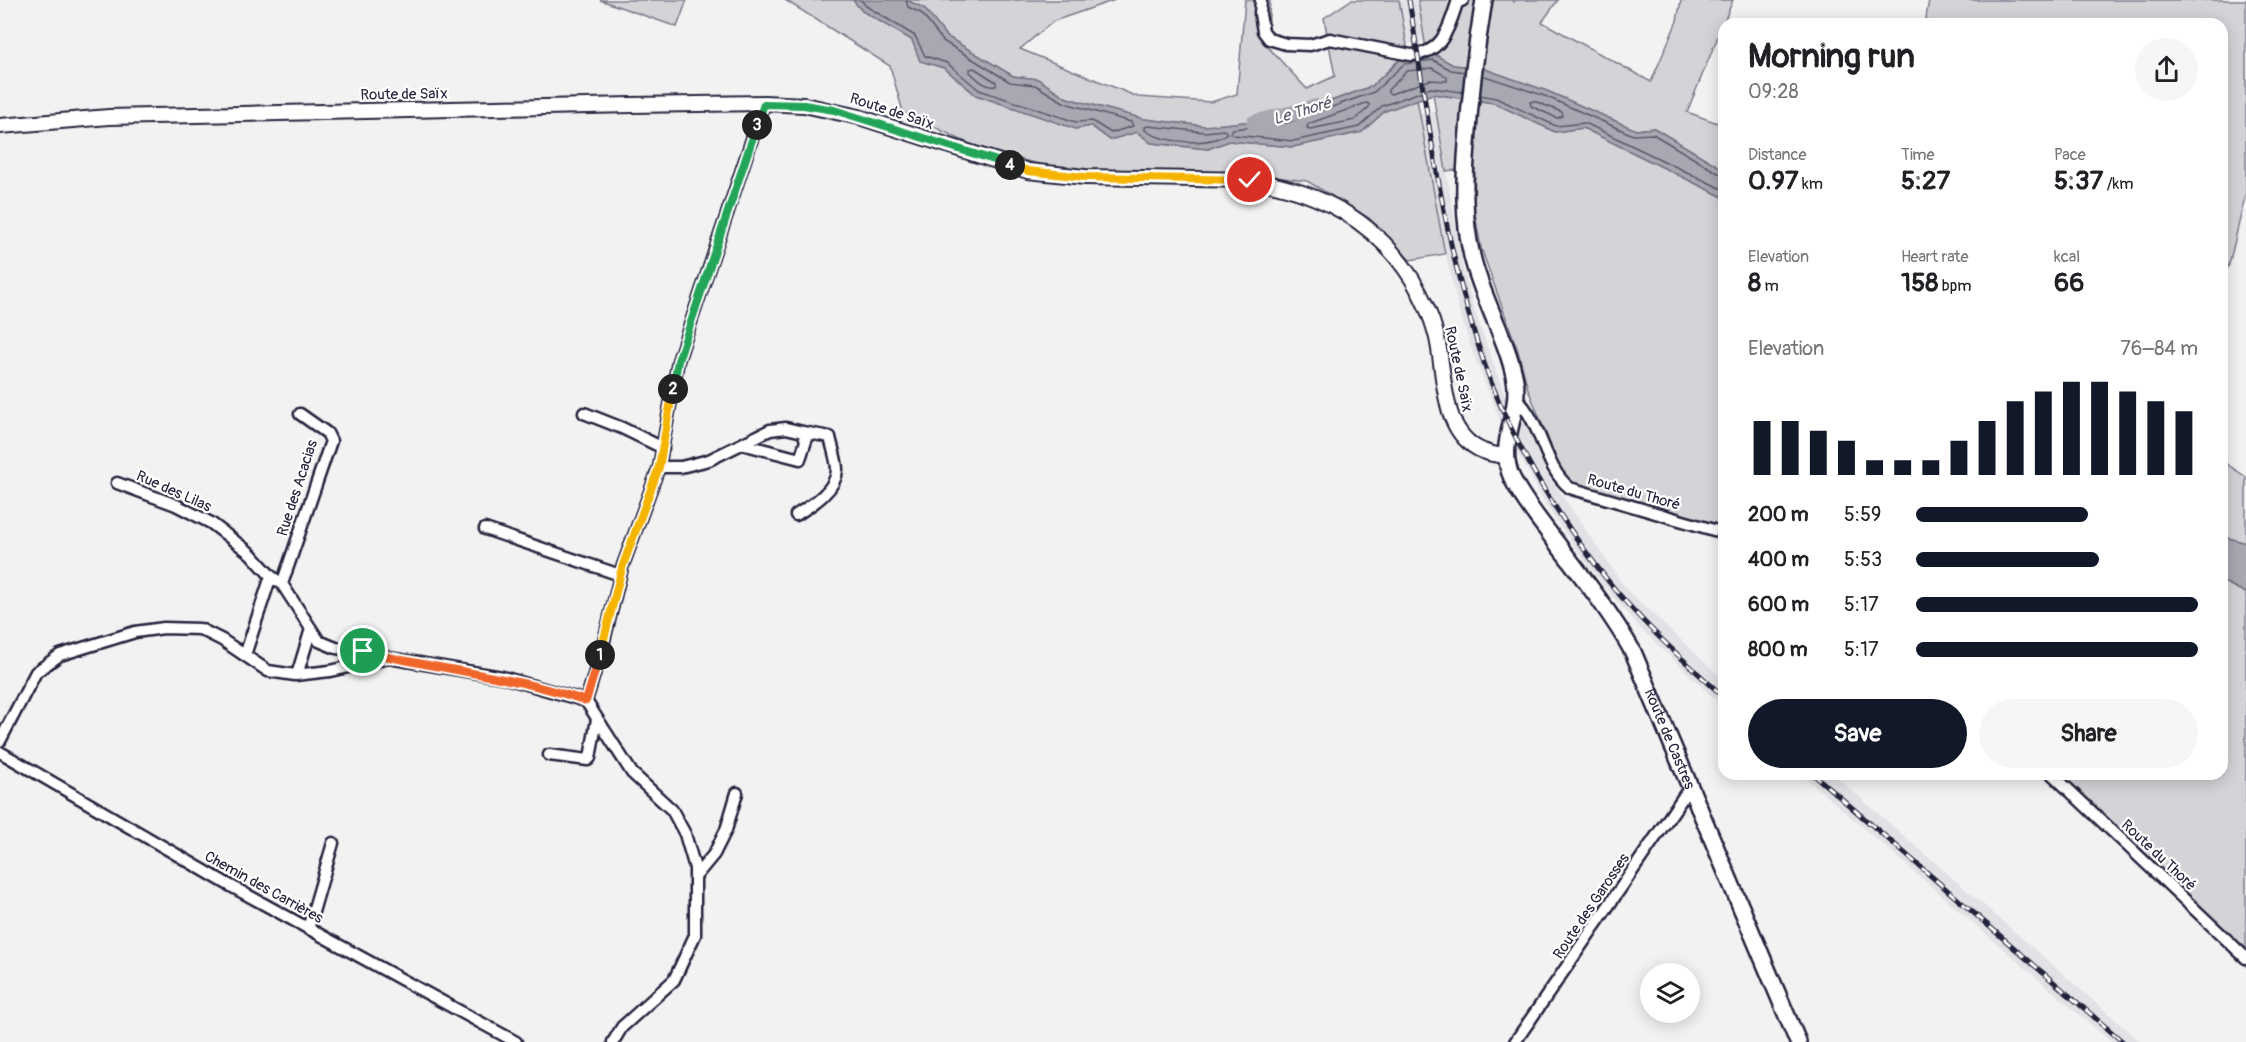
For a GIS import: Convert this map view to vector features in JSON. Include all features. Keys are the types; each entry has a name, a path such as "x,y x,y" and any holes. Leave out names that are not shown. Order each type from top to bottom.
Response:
{"main road":[{"path":"1484,0 1468,121 1464,187 1466,228 1480,285 1512,368 1516,398 1505,455"},
{"name":"Route de Castres","path":"1505,455 1508,469 1517,489 1610,613 1633,652 1798,1042"}],"street":[{"path":"1261,0 1260,14 1263,31 1269,39 1286,44 1310,45 1330,39 1411,55 1421,55 1436,47 1446,36 1457,3 1463,0"},
{"path":"586,701 603,645 620,575 659,467 678,361 764,104"},
{"name":"Route de Saïx","path":"0,126 108,117 804,105 834,110 1028,171 1084,177 1250,180 1289,188 1322,200 1366,227 1388,247 1401,263 1419,292 1431,321 1455,425 1460,434 1475,447 1499,456 1505,455"},
{"name":"Route du Thoré","path":"1516,398 1534,421 1557,474 1569,488 1718,531"},
{"path":"584,413 663,448"},
{"name":"Rue des Acacias","path":"282,584 331,441 327,433 300,414"},
{"path":"659,467 681,467 709,460 770,430 786,428 830,437 837,472 828,490 796,515"},
{"path":"742,444 800,459 806,441 803,432"},
{"name":"Rue des Lilas","path":"117,483 176,505 211,524 250,553 271,576 282,584"},
{"path":"485,529 620,575"},
{"path":"245,655 271,576"},
{"path":"282,584 297,605 302,619 319,641 336,648 502,677 586,701 632,773 672,810 686,834 695,868 695,934 674,980 622,1027 613,1042"},
{"path":"0,741 36,672 60,655 135,632 164,628 200,629 222,640 268,671 297,675 330,671 389,658"},
{"path":"297,675 311,628"},
{"path":"549,755 588,760 597,719"},
{"name":"Chemin des Carrières","path":"0,752 229,885 516,1042"},
{"name":"Route du Thoré","path":"2058,780 2246,957"},
{"name":"Route des Garosses","path":"1515,1042 1690,787"},
{"path":"695,878 714,854 726,830 737,793"},
{"path":"308,928 333,843"}],"shaded area":[{"path":"600,0 687,0 677,27"},
{"path":"785,0 853,0 862,11 912,40 920,61 944,68 976,95 1076,129 1091,126 1110,140 1137,132 1151,143 1208,149 1229,141 1293,147 1362,132 1385,111 1417,99 1445,254 1410,260 1369,218 1307,181 1259,175 1054,168 980,149 903,112 890,66"},
{"path":"906,0 1115,0 1054,21 1020,49 1138,97 1211,102 1237,94 1245,0 1270,0 1267,46 1307,89 1335,76 1324,18 1351,0 1399,0 1409,57 1400,59 1372,86 1285,118 1205,126 1144,119 1067,98 1037,79 1013,76 946,36 924,8"},
{"path":"1399,0 1418,0 1425,41 1406,44"},
{"path":"1418,0 1513,0 1514,2 1516,0 1558,0 1542,22 1651,82 1677,21 1681,0 1733,0 1726,18 1718,18 1718,37 1687,112 1718,123 1718,166 1654,128 1636,130 1547,91 1482,68 1453,65 1434,54 1427,55"},
{"path":"1929,0 2246,0 2246,193 2228,267 2228,18 1926,18"},
{"path":"1433,94 1494,103 1555,132 1583,128 1718,195 1718,536 1571,496 1528,389 1518,351 1481,248 1474,209 1475,168 1446,171"},
{"path":"1436,110 1463,269 1474,309 1510,410 1503,427 1473,353 1459,311 1439,228 1420,113"},
{"path":"1520,419 1528,422 1546,472 1627,590 1718,674 1718,702 1639,627 1603,585 1549,510 1518,453 1512,449 1512,439"},
{"path":"2228,465 2246,477 2246,543 2228,538"},
{"path":"2228,584 2246,593 2246,966 2056,780 2228,780"},
{"path":"1808,780 1840,780 2141,1042 2111,1042"}],"water":[{"path":"853,0 906,0 924,8 946,36 1013,76 1038,79 1067,98 1144,119 1205,126 1285,118 1372,86 1401,59 1434,54 1453,65 1482,68 1547,91 1636,130 1654,128 1718,166 1718,195 1583,128 1555,132 1494,103 1433,94 1385,111 1362,132 1293,147 1229,141 1208,149 1151,143 1137,132 1110,140 1091,126 1076,129 976,95 944,68 920,61 912,40 862,11"},
{"path":"2228,538 2246,543 2246,593 2228,584"}],"waterway":[{"name":"Le Thoré","path":"1254,123 1316,107"}],"railway":[{"path":"1409,0 1450,241 1475,336 1502,408 1541,484 1605,577 1647,625 1718,692"},
{"path":"1820,780 2123,1042"}],"route":[{"path":"363,651 389,658 502,677 586,701 622,568 659,467 678,361 764,104 804,105 834,110 1028,171 1084,177 1250,180"}]}
